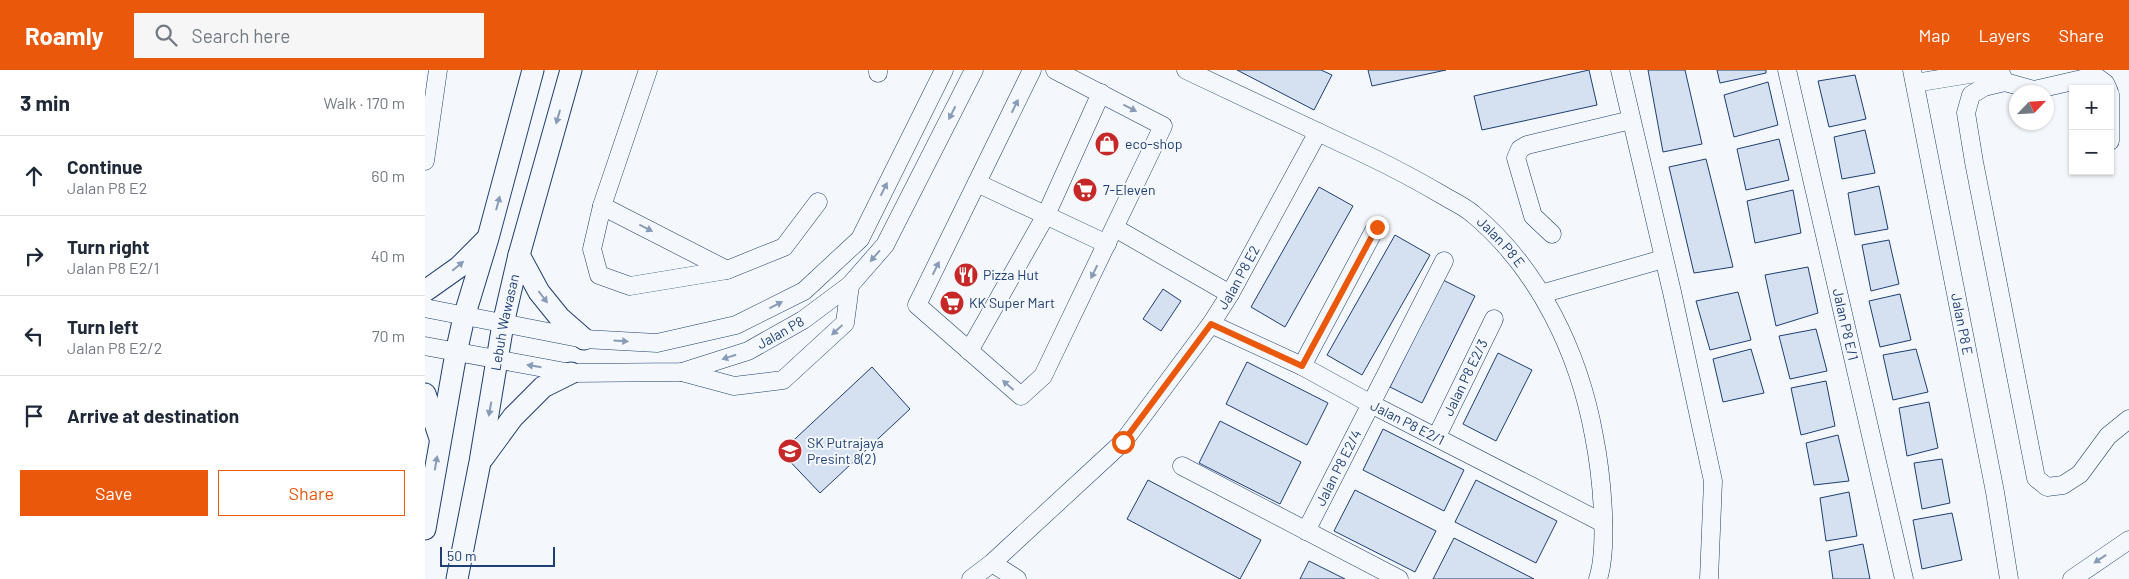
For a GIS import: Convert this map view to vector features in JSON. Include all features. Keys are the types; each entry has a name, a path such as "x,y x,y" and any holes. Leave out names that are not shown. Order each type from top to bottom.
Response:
{"main road":[{"path":"425,529 464,317 489,238 533,70"},
{"name":"Lebuh Wawasan","path":"457,579 499,360 503,324 519,255 571,70"},
{"path":"425,291 459,267 489,238"},
{"path":"519,255 539,292 560,318 585,339"},
{"path":"480,462 513,416 543,387 571,373"},
{"path":"425,394 441,440"}],"street":[{"path":"425,161 438,70"},
{"path":"648,70 602,206 591,249 599,275 630,286 727,270 784,246 818,202"},
{"name":"Jalan P8","path":"425,308 585,339 657,343 737,325 805,291 860,239 944,70"},
{"name":"Jalan P8","path":"425,346 571,373 682,372 749,351 803,320 850,285 885,245 974,70"},
{"path":"1033,70 917,305 1021,396 1043,376 1163,126 1055,70"},
{"name":"Jalan P8 E","path":"1186,70 1405,174 1473,213 1520,264 1541,294 1572,354 1590,412 1599,459 1603,523 1601,570 1598,579"},
{"path":"1620,70 1672,292 1713,481 1709,579"},
{"name":"Jalan P8 E/1","path":"1787,70 1903,579"},
{"path":"1999,74 1971,96 1966,113 2036,478 2047,487 2063,486 2080,474 2108,436 2129,419"},
{"path":"1914,76 1999,74 2034,90 2095,76 2106,85"},
{"name":"Jalan P8 E","path":"1914,76 1995,492 2009,579"},
{"path":"969,351 1046,216 1101,93"},
{"path":"1551,234 1533,216 1516,158 1520,149 1527,145 1631,120"},
{"name":"Jalan P8 E2","path":"971,579 992,563 1123,442 1211,324 1230,294 1318,132"},
{"path":"977,183 1107,244"},
{"path":"602,206 727,270"},
{"path":"1302,366 1377,227"},
{"path":"1115,228 1230,294"},
{"path":"1541,294 1663,259"},
{"name":"Jalan P8 E2/4","path":"1306,531 1444,261"},
{"path":"682,372 734,386 783,380 845,323 850,285"},
{"name":"Jalan P8 E2/3","path":"1437,436 1494,319"},
{"name":"Jalan P8 E2/1","path":"1211,324 1302,366 1371,404 1437,436 1603,523"},
{"path":"1182,466 1399,579"},
{"path":"2072,579 2129,540"},
{"path":"992,563 1017,579"}],"building":[{"path":"1237,70 1321,70 1332,75 1314,110"},
{"path":"1368,70 1446,70 1372,86"},
{"path":"1589,70 1597,105 1482,130 1474,96"},
{"path":"1648,70 1685,70 1702,144 1663,152"},
{"path":"1717,70 1766,70 1766,73 1720,83"},
{"path":"1855,75 1866,119 1829,127 1818,81"},
{"path":"1768,82 1778,125 1734,137 1724,95"},
{"path":"1865,130 1875,173 1842,179 1834,137"},
{"path":"1779,139 1789,180 1746,190 1737,149"},
{"path":"1706,159 1733,267 1694,273 1669,167"},
{"path":"1879,186 1888,229 1855,235 1848,193"},
{"path":"1319,187 1353,206 1285,327 1251,307"},
{"path":"1793,190 1801,233 1755,243 1747,201"},
{"path":"1395,235 1430,255 1362,375 1327,355"},
{"path":"1889,240 1899,284 1871,291 1862,245"},
{"path":"1808,267 1818,313 1776,326 1765,275"},
{"path":"1443,280 1475,296 1422,403 1390,387"},
{"path":"1163,289 1181,301 1161,331 1143,319"},
{"path":"1738,292 1751,340 1710,350 1696,301"},
{"path":"1900,294 1911,340 1880,347 1869,301"},
{"path":"1816,329 1827,371 1790,379 1779,336"},
{"path":"1751,349 1764,393 1723,402 1713,359"},
{"path":"1916,349 1928,392 1893,400 1883,355"},
{"path":"1498,353 1532,370 1496,441 1463,424"},
{"path":"1247,362 1328,403 1307,445 1226,404"},
{"path":"872,367 910,409 820,493 781,452"},
{"path":"1826,381 1835,426 1801,435 1791,388"},
{"path":"1929,402 1938,448 1907,456 1899,408"},
{"path":"1220,421 1301,462 1280,504 1199,463"},
{"path":"1383,429 1464,470 1444,511 1363,470"},
{"path":"1838,435 1849,481 1814,485 1806,443"},
{"path":"1942,459 1950,503 1922,509 1914,463"},
{"path":"1148,480 1261,540 1240,579 1127,519"},
{"path":"1476,480 1557,521 1536,563 1455,522"},
{"path":"1355,490 1436,531 1415,572 1334,531"},
{"path":"1849,492 1857,536 1826,541 1820,498"},
{"path":"1952,513 1962,560 1922,569 1913,520"},
{"path":"1454,538 1534,579 1433,579"},
{"path":"1863,544 1870,579 1833,579 1829,551"},
{"path":"1309,561 1345,579 1300,579"}],"place":[{"name":"eco-shop","path":"1107,144"},
{"name":"7-Eleven","path":"1085,190"},
{"name":"Pizza Hut","path":"966,275"},
{"name":"KK Super Mart","path":"952,303"},
{"name":"SK Putrajaya Presint 8(2)","path":"790,451"}],"route":[{"path":"1123,442 1211,324 1302,366 1377,227"}]}
